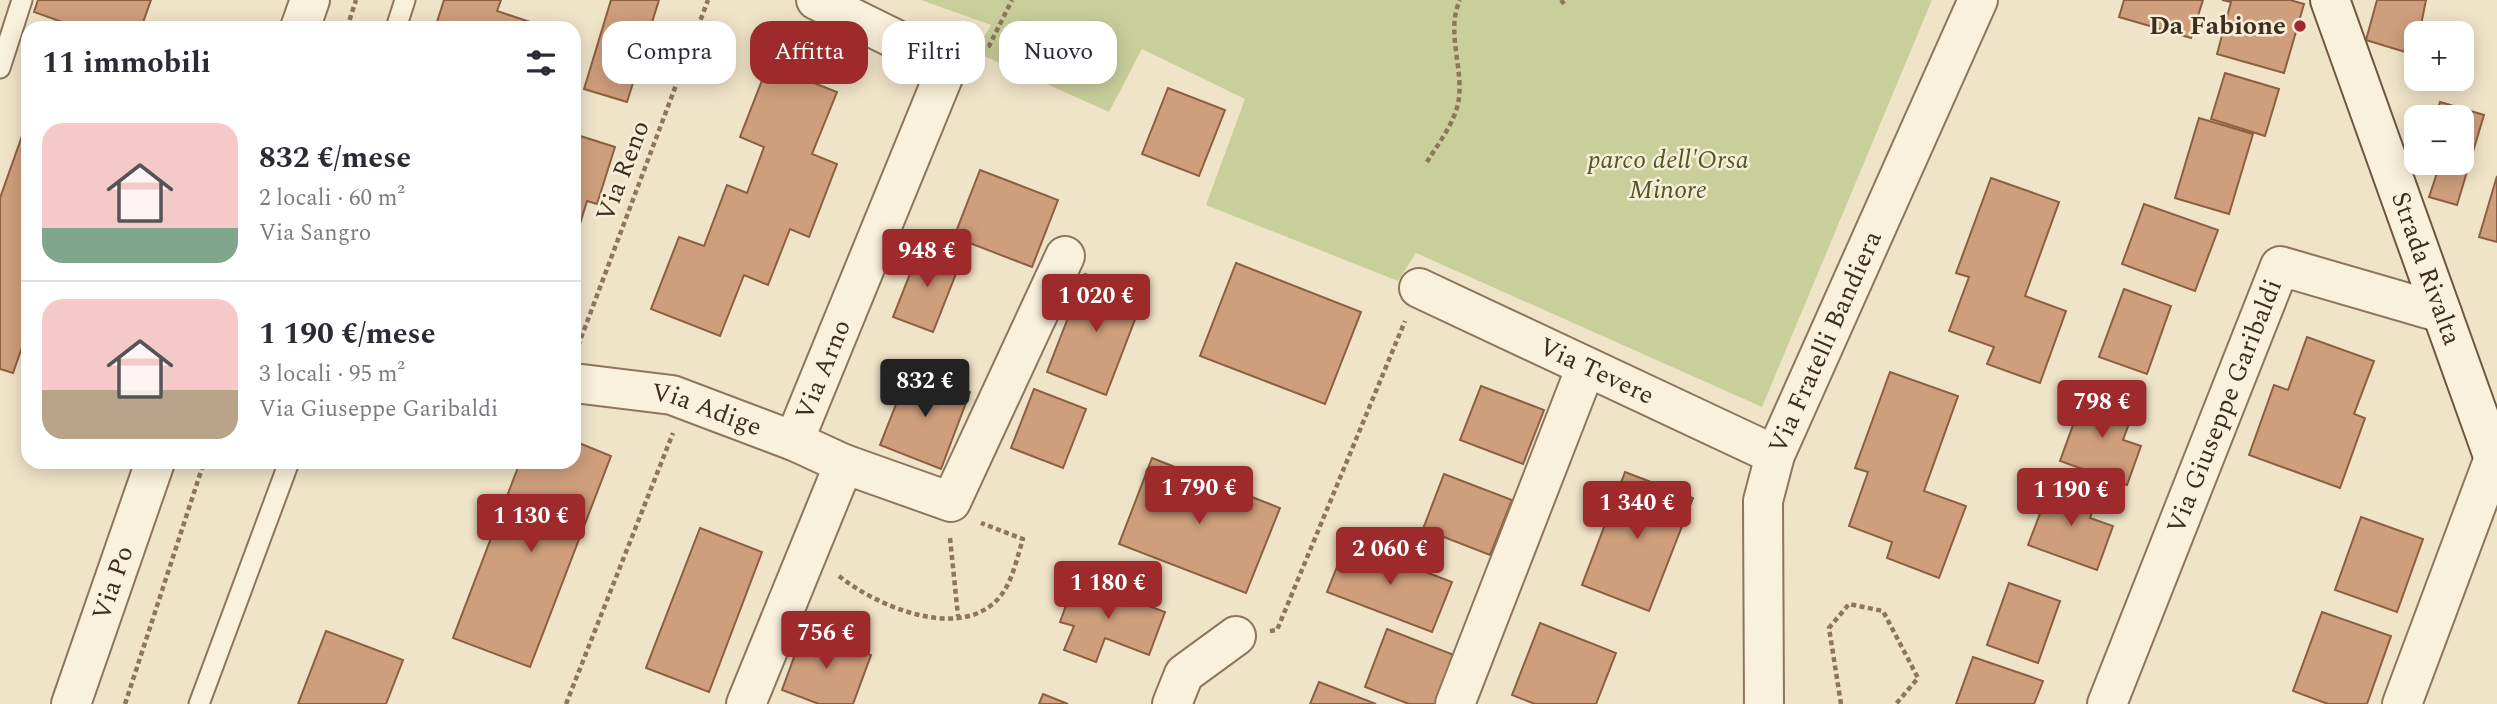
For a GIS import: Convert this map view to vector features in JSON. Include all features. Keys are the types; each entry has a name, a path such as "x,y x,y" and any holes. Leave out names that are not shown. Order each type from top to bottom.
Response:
{"street":[{"path":"302,21 310,0"},
{"path":"816,0 882,32"},
{"name":"Via Fratelli Bandiera","path":"1764,704 1763,501 1774,455 1978,0"},
{"name":"Strada Rivalta","path":"2330,0 2495,463 2402,704"},
{"name":"Via Arno","path":"794,441 940,84"},
{"path":"950,506 1065,256"},
{"name":"Via Giuseppe Garibaldi","path":"2107,704 2280,266 2442,313"},
{"name":"Via Tevere","path":"1419,288 1774,455"},
{"path":"1455,704 1586,367"},
{"name":"Via Adige","path":"581,384 673,395 686,399 950,506"},
{"path":"746,704 844,464"},
{"name":"Via Po","path":"71,704 153,469"},
{"path":"1172,704 1184,674 1236,636"}],"lane":[{"path":"0,68 22,0"},
{"path":"398,21 405,0"},
{"path":"199,704 286,469"}],"path":[{"path":"349,21 356,0"},
{"name":"Via Reno","path":"581,337 708,0"},
{"path":"985,48 989,46 1012,0"},
{"path":"1427,162 1450,124 1458,103 1460,80 1454,31 1461,0"},
{"path":"1236,636 1277,630 1419,288"},
{"path":"566,704 686,399"},
{"path":"125,704 202,469"},
{"path":"808,552 862,594 889,607 920,615 958,616 974,615 1001,595 1007,587 1023,539 950,506 958,616"},
{"path":"1841,704 1829,628 1849,604 1883,611 1918,678 1896,704"}],"green space":[{"name":"parco dell'Orsa Minore","path":"921,0 1932,0 1762,407 1416,253 1398,281 1206,205 1245,99 1142,49 1109,112 1046,84 1117,84 1117,21 999,21 999,63 985,56 985,35 991,25"}],"building":[{"path":"38,0 151,0 144,21 59,21 34,12"},
{"path":"444,0 501,0 497,11 527,21 437,21"},
{"path":"611,0 659,0 652,21 605,21"},
{"path":"2124,0 2203,0 2191,38 2119,17"},
{"path":"2222,0 2290,0 2304,4 2284,73 2217,54 2231,2"},
{"path":"2377,0 2426,0 2422,21 2404,21 2404,52 2366,40"},
{"path":"602,30 602,84 633,84 627,102 584,89"},
{"path":"2225,73 2279,89 2265,136 2211,119"},
{"path":"761,84 817,84 837,92 812,154 837,164 809,237 790,229 768,285 744,275 720,336 651,309 679,237 704,246 727,185 747,193 764,147 740,137"},
{"path":"1168,88 1225,110 1199,176 1142,154"},
{"path":"2474,112 2484,115 2474,148"},
{"path":"2199,118 2253,134 2229,214 2175,198"},
{"path":"581,136 615,147 597,204 587,201 581,221"},
{"path":"21,139 21,350 13,373 0,369 0,198"},
{"path":"980,170 1058,200 1032,267 954,237"},
{"path":"2436,175 2466,175 2457,205 2429,197"},
{"path":"2497,176 2497,242 2479,237"},
{"path":"1991,178 2059,202 2025,296 2066,311 2040,383 1987,364 1994,347 1949,331 1969,277 1956,273"},
{"path":"2144,204 2218,230 2195,291 2122,264"},
{"path":"921,246 961,261 933,332 893,317"},
{"path":"1236,263 1361,312 1325,404 1200,356"},
{"path":"1085,274 1144,296 1106,395 1047,372"},
{"path":"2124,289 2171,306 2147,374 2099,357"},
{"path":"2307,337 2374,361 2354,414 2365,418 2340,488 2249,455 2274,385 2288,390"},
{"path":"910,369 970,392 941,469 880,445"},
{"path":"1890,372 1958,396 1924,491 1966,506 1939,578 1887,558 1892,542 1849,526 1868,472 1855,468"},
{"path":"1481,386 1544,410 1523,464 1460,440"},
{"path":"1034,389 1086,409 1063,468 1011,448"},
{"path":"2085,392 2134,410 2123,440 2141,446 2127,485 2060,461"},
{"path":"581,444 611,456 530,667 453,638 517,469 581,469"},
{"path":"1152,458 1280,508 1246,593 1119,544"},
{"path":"1625,472 1693,498 1649,611 1582,585"},
{"path":"1444,474 1512,500 1490,555 1423,529"},
{"path":"2052,482 2097,498 2090,518 2113,526 2097,570 2028,545"},
{"path":"2361,517 2423,539 2397,612 2335,590"},
{"path":"700,528 762,552 709,692 646,668"},
{"path":"1347,542 1452,582 1432,632 1327,592"},
{"path":"1076,578 1165,612 1149,655 1105,638 1096,662 1064,650 1074,626 1060,622"},
{"path":"2009,583 2060,601 2038,663 1987,645"},
{"path":"2322,612 2391,636 2367,704 2328,704 2293,691"},
{"path":"1540,623 1616,653 1596,704 1535,704 1512,695"},
{"path":"1387,629 1454,655 1435,704 1409,704 1365,687"},
{"path":"804,630 871,655 853,704 819,704 782,690"},
{"path":"326,631 403,660 386,704 298,704"},
{"path":"1973,657 2043,681 2034,704 1956,704"},
{"path":"1319,682 1376,704 1310,704"},
{"path":"1043,694 1068,704 1039,704"}],"place":[{"name":"Da Fabione","path":"2300,26"}]}
